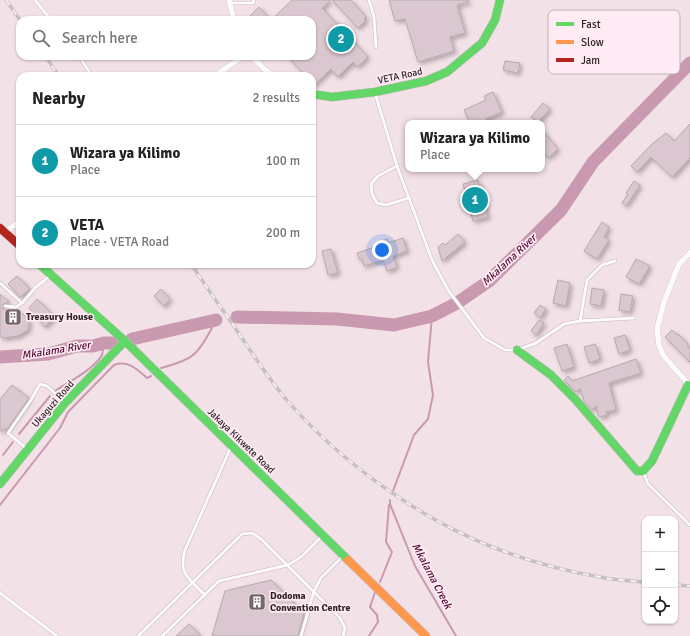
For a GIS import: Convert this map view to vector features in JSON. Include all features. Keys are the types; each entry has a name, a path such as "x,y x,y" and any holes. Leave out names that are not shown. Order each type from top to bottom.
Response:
{"street":[{"name":"VETA Road","path":"316,95 332,97 375,92 426,81 447,72 482,43 495,20 500,0"},
{"path":"230,2 233,16"},
{"path":"221,72 237,60"},
{"path":"256,60 268,72"},
{"path":"16,223 2,230 16,242"},
{"path":"517,350 551,375 575,399 637,471 643,471 652,460 689,386 663,355 659,345 657,329 664,302 679,264 690,253"},
{"name":"Jakaya Kikwete Road","path":"43,268 125,341 426,636"},
{"name":"Ukaguzi Road","path":"0,484 65,403 125,341"}],"lane":[{"path":"35,0 48,16"},
{"path":"230,2 253,4 254,0"},
{"path":"369,0 374,17 376,47"},
{"path":"82,60 89,72"},
{"path":"375,92 398,166 432,260 448,290 484,338 505,350 517,350 536,343 564,324 580,321 634,318"},
{"path":"398,166 378,176 370,184 372,194 377,203 386,205 409,198"},
{"path":"580,321 587,280 602,265 615,261"},
{"path":"5,306 16,307 22,303 36,287 51,275"},
{"path":"0,283 22,303"},
{"path":"27,450 8,433 31,400 40,384 47,386 65,403"},
{"path":"205,595 182,569 182,560 185,550 232,446"},
{"path":"643,471 648,484 690,524"},
{"path":"138,636 242,534 252,533 261,538 340,618 345,628 343,636"},
{"path":"162,636 220,581 288,565 301,557 323,535"},
{"path":"301,636 314,591 321,578 344,555"},
{"path":"0,593 57,636"}],"building":[{"path":"292,0 331,0 322,8 368,57 357,67 353,62 338,77 331,69 316,83 316,72 302,72 291,60 316,60 316,16 275,16"},
{"path":"332,0 351,0 366,17 364,19 366,20 358,28"},
{"path":"389,0 468,0 469,2 457,5 465,33 450,37 454,51 418,62 405,19 395,21"},
{"path":"259,7 267,16 250,16"},
{"path":"505,61 520,63 518,73 503,70"},
{"path":"493,92 502,112 486,120 469,120 464,110 486,100 484,96"},
{"path":"543,103 550,109 540,120 535,120 531,117"},
{"path":"690,124 690,158 672,177 651,157 637,172 631,166 651,145 666,133 674,141"},
{"path":"545,134 558,149 548,158 545,154"},
{"path":"478,180 488,217 473,221 463,184"},
{"path":"634,181 640,185 626,206 622,203 628,194 626,193"},
{"path":"602,222 609,227 604,237 609,240 597,259 584,251"},
{"path":"458,234 465,242 442,261 438,247 443,243 445,245"},
{"path":"403,238 407,251 393,256 397,267 387,271 383,260 364,266 362,259 359,259 357,253 378,246 377,243 387,239 388,243"},
{"path":"331,249 338,273 328,275 322,251"},
{"path":"636,259 650,266 639,284 626,277"},
{"path":"17,276 30,289 20,297 8,284"},
{"path":"558,280 570,283 566,306 553,303"},
{"path":"592,288 604,290 601,306 590,304"},
{"path":"161,289 170,299 164,306 154,296"},
{"name":"Treasury House","path":"0,294 9,302 3,304 3,309 23,314 29,320 28,330 18,336 4,338 0,336"},
{"path":"621,294 633,296 630,312 619,310"},
{"path":"37,299 55,317 45,327 29,308"},
{"path":"540,305 546,309 540,318 534,313"},
{"path":"539,320 544,323 536,335 531,331"},
{"path":"672,330 688,344 687,346 690,348 690,362 665,337"},
{"path":"625,335 630,350 619,354 614,338"},
{"path":"567,344 574,367 562,371 554,348"},
{"path":"595,344 600,359 589,363 584,347"},
{"path":"636,359 641,373 609,383 616,410 606,412 607,415 599,417 596,406 592,410 584,401 580,389 576,392 564,380 568,376 572,381"},
{"path":"12,385 29,398 8,428 0,431 0,399"},
{"name":"Dodoma Convention Centre","path":"271,580 304,613 298,636 212,636 225,591"},
{"path":"189,624 201,636 176,636"}],"waterway":[{"name":"Mkalama River","path":"680,73 690,63"},
{"name":"Mkalama River","path":"237,317 337,319 394,325 432,316 457,303 489,281 561,210 593,162 679,74"},
{"name":"Mkalama Creek","path":"393,491 414,435 428,419 433,395 428,362 432,316"},
{"path":"161,368 182,361 193,355 203,343 216,320"},
{"name":"Mkalama River","path":"132,339 216,320"},
{"path":"56,390 81,375 93,365 102,355 104,343"},
{"name":"Mkalama River","path":"0,357 48,354 77,346 93,346 104,343 112,343"},
{"path":"0,505 60,428 68,412 114,365 124,364 132,366 147,378 151,376"},
{"path":"19,434 50,396"},
{"path":"3,455 13,442"},
{"name":"Mkalama Creek","path":"390,500 390,504 415,566 456,636"},
{"path":"380,582 392,552 386,542 389,505"},
{"path":"369,636 378,622 377,615 370,607 375,592"}],"railway":[{"path":"6,0 17,16"},
{"path":"48,60 56,72"},
{"path":"194,268 260,365 285,398 329,444 381,485 409,504 466,536 508,553 573,572 611,579 642,582"},
{"path":"678,585 690,586"}],"traffic: fast":[{"path":"316,95 332,97 375,92 426,81 447,72 482,43 495,20 500,0"},
{"path":"43,268 125,341 348,560"},
{"path":"0,484 65,403 125,341"},
{"path":"517,350 551,375 575,399 637,471 643,471 652,461 688,385"}],"traffic: slow":[{"path":"348,560 426,636"}],"traffic: jam":[{"path":"0,228 16,242"}],"place":[{"name":"VETA","path":"341,39"},
{"name":"Wizara ya Kilimo","path":"475,200"},
{"name":"Treasury House","path":"13,317"},
{"name":"Dodoma Convention Centre","path":"257,602"}]}
